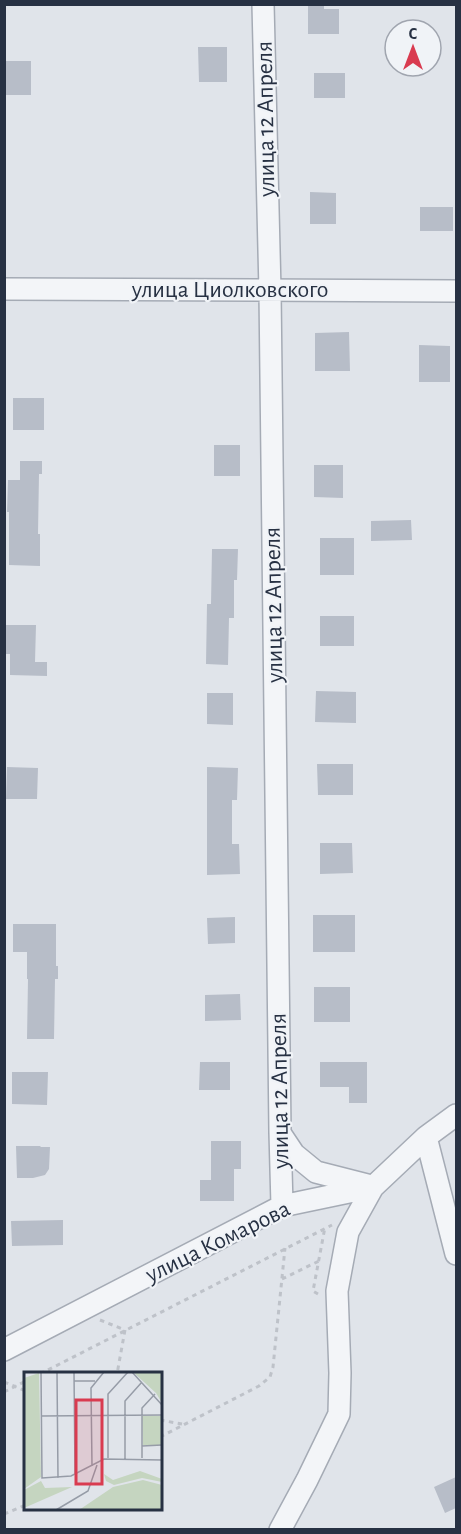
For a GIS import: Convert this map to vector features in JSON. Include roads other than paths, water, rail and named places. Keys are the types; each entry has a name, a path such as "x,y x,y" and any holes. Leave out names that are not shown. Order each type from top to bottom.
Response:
{"street":[{"name":"улица 12 Апреля","path":"263,4 270,291 282,1206"},
{"name":"улица Циолковского","path":"4,289 456,291"},
{"path":"280,1530 339,1414 337,1291 348,1232 373,1187 426,1137 456,1115"},
{"path":"280,1132 294,1155 316,1172 373,1187"},
{"path":"426,1137 456,1254"},
{"name":"улица Комарова","path":"4,1350 282,1206 373,1187"}]}
